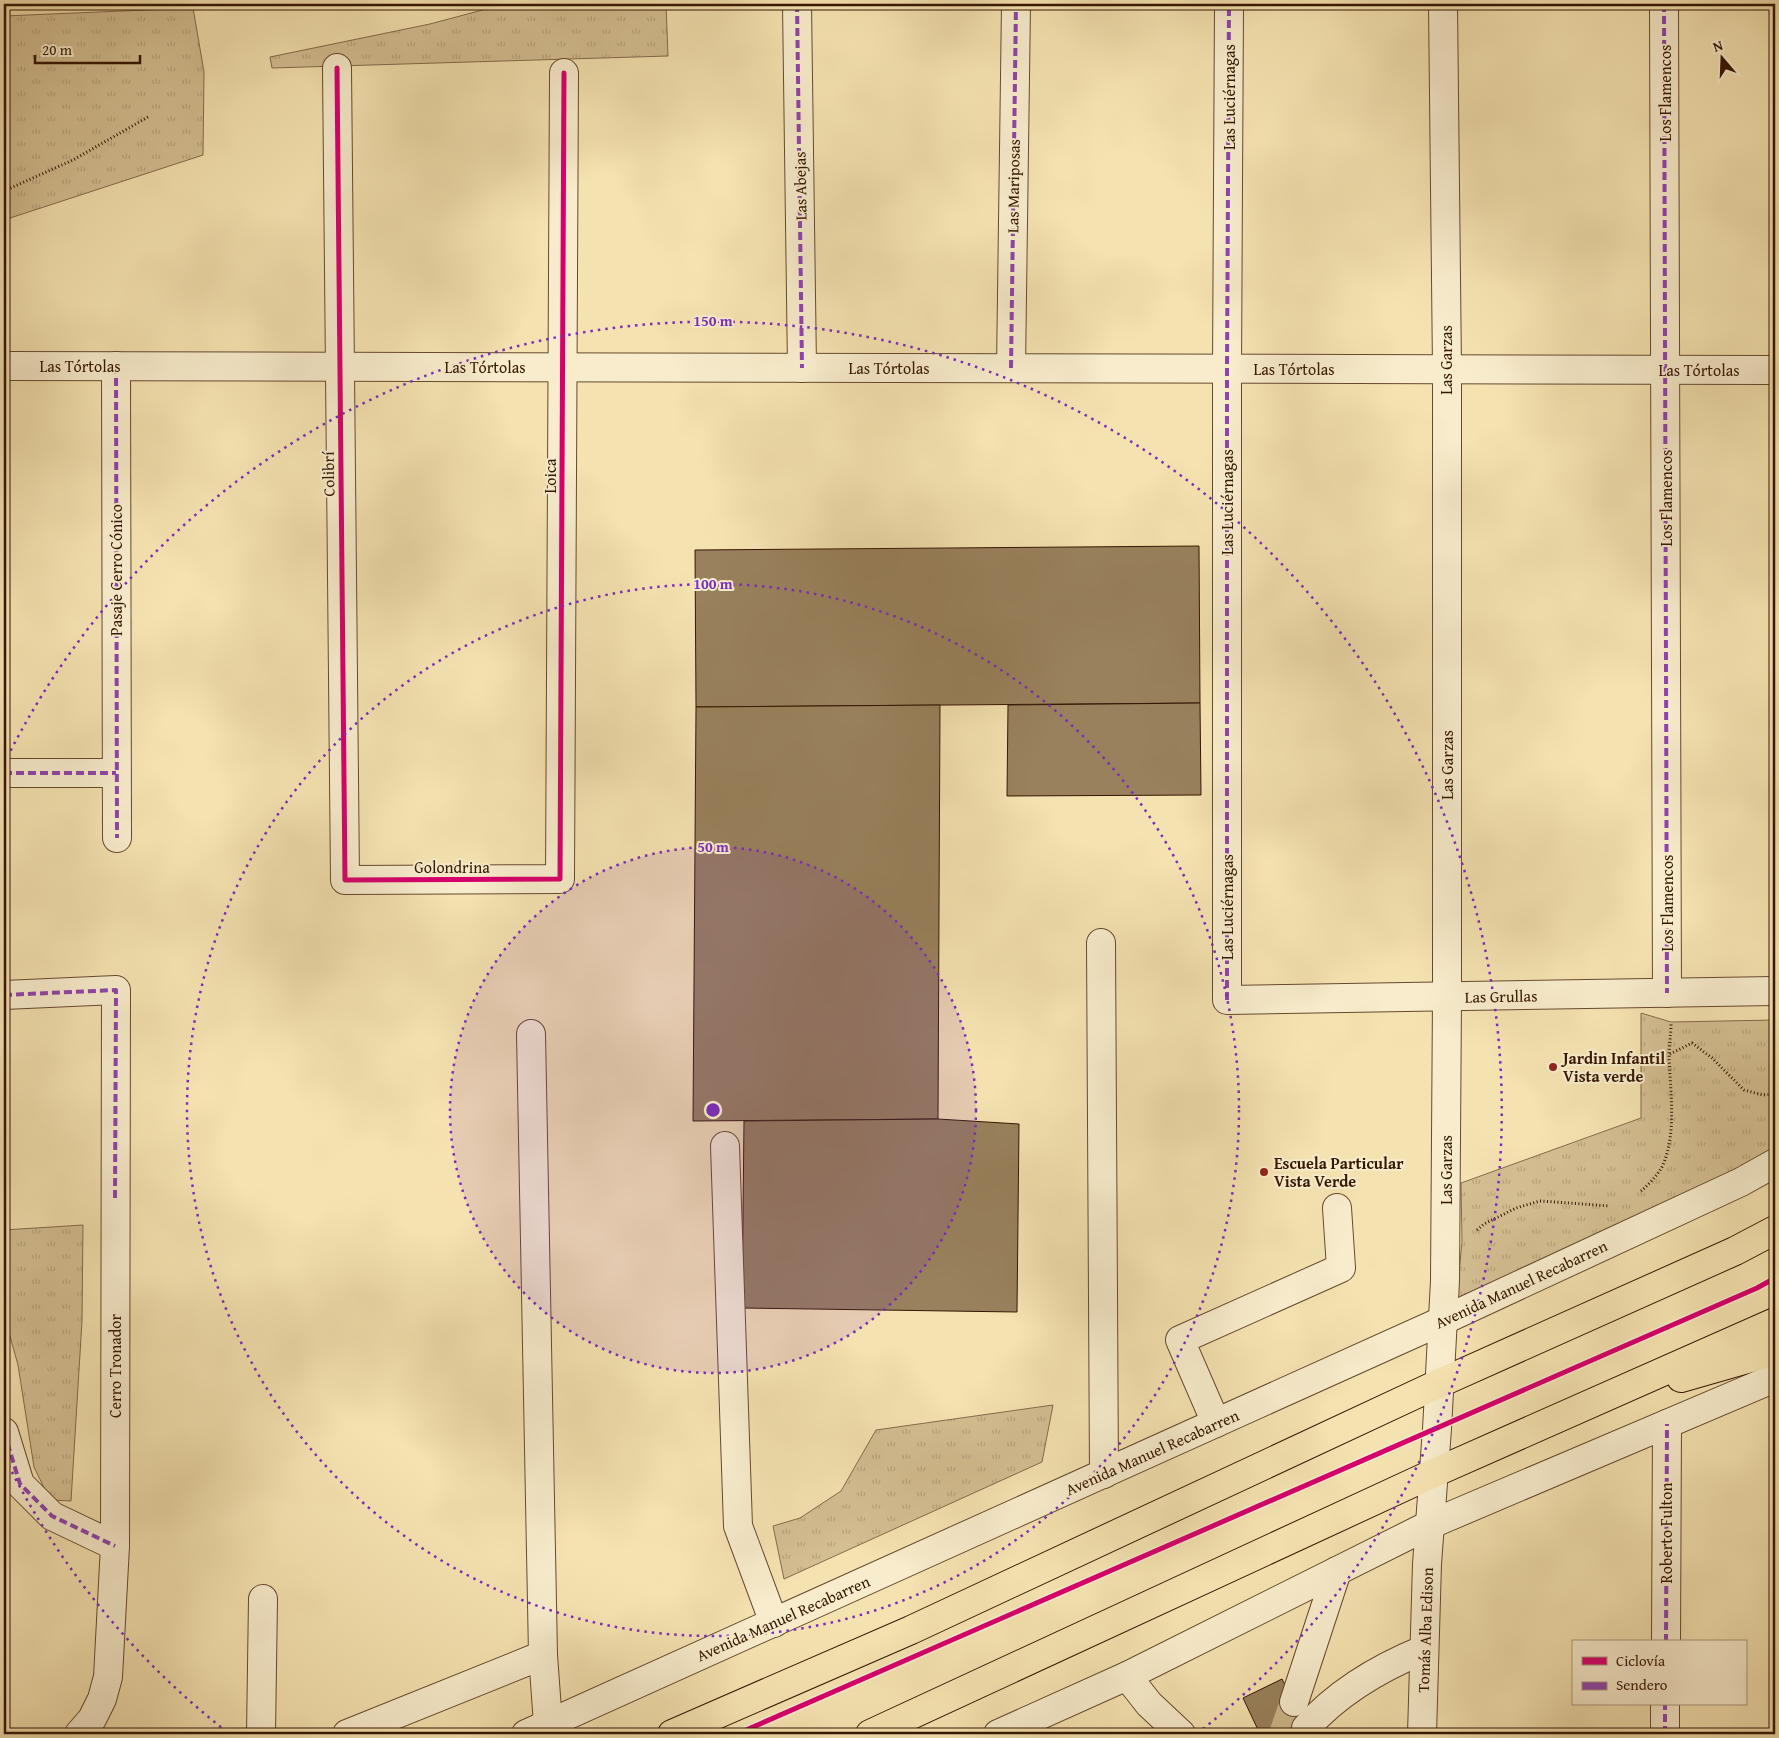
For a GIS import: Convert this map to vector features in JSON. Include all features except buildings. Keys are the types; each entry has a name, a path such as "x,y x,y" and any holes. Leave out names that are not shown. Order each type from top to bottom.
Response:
{"main road":[{"path":"672,1734 911,1630 1440,1383 1735,1251 1775,1230"},
{"path":"870,1734 1434,1473 1775,1322"},
{"path":"1602,1398 1722,1368 1775,1351"},
{"path":"888,1734 930,1706"}],"street":[{"name":"Las Abejas","path":"797,4 802,368"},
{"name":"Las Mariposas","path":"1011,368 1016,4"},
{"name":"Las Luciérnagas","path":"1227,1000 1226,369 1229,4"},
{"name":"Las Garzas","path":"1429,1525 1444,1320 1445,1262 1447,369 1443,4"},
{"name":"Los Flamencos","path":"1664,4 1667,993"},
{"name":"Colibrí","path":"337,68 345,880"},
{"name":"Loica","path":"560,879 564,73"},
{"name":"Las Tórtolas","path":"4,366 1775,370"},
{"name":"Pasaje Cerro Cónico","path":"116,366 117,838"},
{"path":"4,773 116,773"},
{"name":"Golondrina","path":"345,880 560,879"},
{"path":"1101,944 1104,1474"},
{"name":"Cerro Tronador","path":"4,995 116,990 115,1546 108,1677 102,1699 92,1719 79,1734"},
{"name":"Las Grullas","path":"1227,1000 1775,991"},
{"path":"531,1034 543,1655 537,1729"},
{"path":"725,1146 738,1526 774,1622"},
{"name":"Avenida Manuel Recabarren","path":"537,1729 1444,1320 1741,1182 1775,1163"},
{"path":"1216,1423 1180,1340 1341,1268 1337,1208"},
{"path":"998,1734 1127,1676 1429,1525 1775,1378"},
{"name":"Roberto Fulton","path":"1666,1640 1667,1424"},
{"path":"4,1432 20,1484 52,1516 115,1546"},
{"name":"Tomás Alba Edison","path":"1422,1734 1423,1650 1429,1525"},
{"path":"1294,1702 1337,1571"},
{"path":"262,1734 263,1599"},
{"path":"1306,1728 1331,1703 1360,1682 1390,1664 1423,1650"},
{"path":"347,1734 543,1655"},
{"path":"1127,1676 1149,1704 1180,1734"},
{"path":"1665,1706 1665,1734"}],"path":[{"path":"4,191 73,160 148,117"},
{"path":"1640,1192 1662,1166 1669,1146 1671,1080 1669,1054 1672,1022 1667,993"},
{"path":"1669,1054 1692,1043 1712,1058 1744,1090 1763,1095 1775,1094"},
{"path":"1445,1262 1462,1242 1484,1224 1516,1208 1540,1201 1614,1206"}],"green space":[{"path":"505,4 666,4 668,56 272,68 270,57 430,24"},
{"path":"193,8 204,72 203,155 4,220 4,16"},
{"path":"1641,1013 1671,1022 1775,1020 1775,1150 1696,1192 1456,1304 1462,1242 1461,1183 1641,1118"},
{"path":"83,1225 82,1321 71,1501 50,1500 34,1467 18,1365 4,1315 4,1230"},
{"path":"1053,1405 1042,1462 784,1579 773,1526 800,1518 841,1491 876,1430"}],"tunnel":[{"path":"1283,1734 1294,1702"}],"marked path":[{"path":"797,4 802,368"},
{"path":"1011,368 1016,4"},
{"path":"1227,1000 1229,4"},
{"path":"1664,4 1667,993"},
{"path":"116,366 117,838"},
{"path":"4,773 116,773"},
{"path":"4,995 116,990 115,1198"},
{"path":"1666,1640 1667,1424"},
{"path":"4,1432 20,1484 52,1516 115,1546"},
{"path":"1665,1706 1665,1734"}],"cycle path":[{"path":"337,68 345,880 560,879 564,73"},
{"path":"737,1734 1757,1288 1775,1278"}],"place":[{"name":"Jardin Infantil Vista verde","path":"1553,1067"},
{"name":"Escuela Particular Vista Verde","path":"1264,1172"}]}
